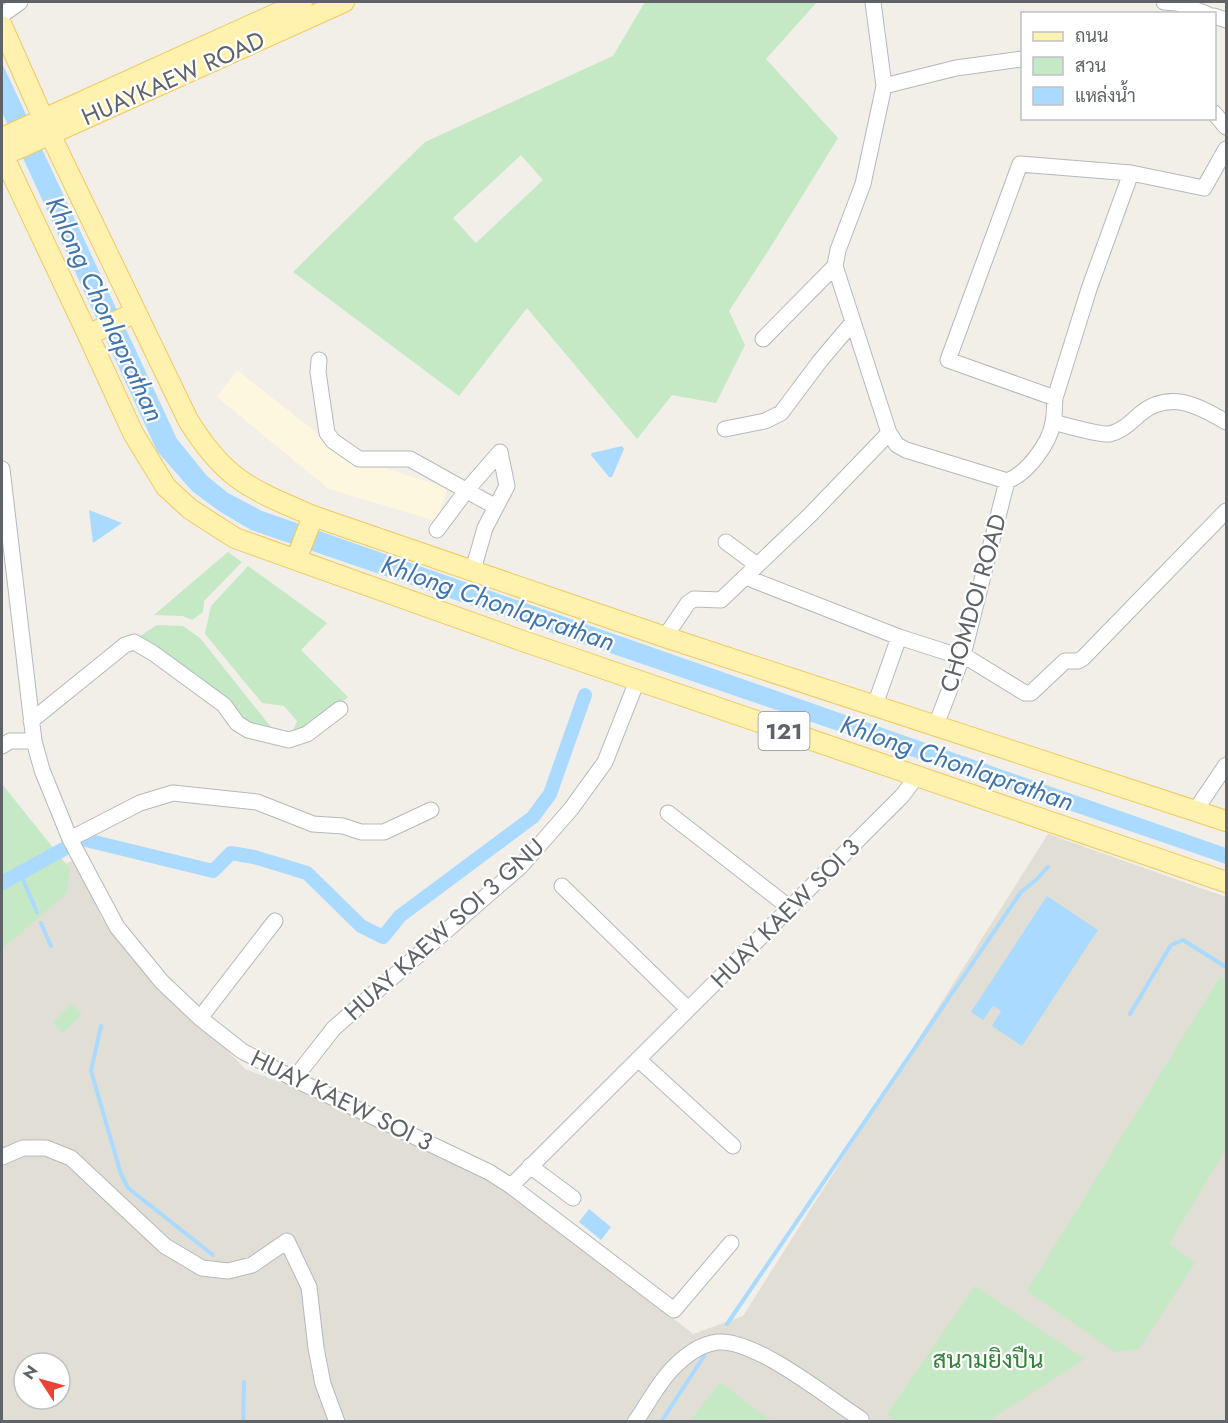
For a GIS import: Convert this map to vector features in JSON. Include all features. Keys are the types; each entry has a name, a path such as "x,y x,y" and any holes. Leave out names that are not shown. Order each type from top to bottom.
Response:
{"main road":[{"name":"HUAYKAEW ROAD","path":"2,150 302,2"},
{"name":"HUAYKAEW ROAD","path":"46,127 344,2"},
{"name":"121","path":"2,26 131,315 204,447 239,481 311,520 473,570 665,638 1227,821"},
{"name":"121","path":"2,150 93,332 133,433 166,486 190,509 235,538 297,556 451,616 1227,882"},
{"path":"93,332 131,315"},
{"path":"297,556 311,520"}],"street":[{"path":"2,15 20,2"},
{"path":"873,2 884,86 863,184 838,250 835,266 890,434 897,445 906,450 1007,481 1018,477 1033,463 1053,422 1055,398 1089,289 1131,173"},
{"path":"1164,2 1177,3 1202,12"},
{"path":"884,86 956,68 1021,59"},
{"path":"1216,113 1227,127"},
{"path":"1055,398 948,360 1020,164 1131,173 1204,188 1227,149"},
{"path":"763,339 835,266"},
{"path":"725,429 765,421 781,413 853,322"},
{"path":"319,360 318,372 327,433 333,441 358,459 410,459 495,507"},
{"path":"1053,422 1107,434 1124,428 1144,410 1161,401 1203,408 1227,422"},
{"path":"665,638 688,603 694,599 721,600 890,434"},
{"path":"437,530 466,491 500,452 507,486 495,507 478,547 473,570"},
{"name":"HUAY KAEW SOI 3","path":"2,469 34,741 42,770 73,845 117,927 162,982 200,1018 242,1051 294,1079 480,1167 511,1186 902,796 917,776"},
{"name":"CHOMDOI ROAD","path":"936,725 1007,481"},
{"path":"753,580 899,637 958,655 1025,693 1031,693 1065,661 1083,658 1227,511"},
{"path":"726,542 757,564"},
{"path":"875,705 899,637"},
{"path":"31,721 125,645 134,642 153,653 224,705 237,723 248,730 289,740 307,734 340,709"},
{"name":"HUAY KAEW SOI 3 GNU","path":"294,1079 334,1028 521,866 571,809 605,762 638,681"},
{"path":"2,746 10,741 34,741"},
{"path":"1195,811 1227,765"},
{"path":"73,845 140,803 173,793 257,802 313,824 343,826 361,832 384,832 431,810"},
{"path":"668,813 790,908"},
{"path":"562,886 688,1009"},
{"path":"200,1018 275,921"},
{"path":"638,1059 733,1146"},
{"path":"2,1157 23,1148 46,1148 71,1158 165,1246 202,1268 228,1270 252,1265 287,1241 309,1287 323,1384 337,1422"},
{"path":"530,1166 573,1198"},
{"path":"511,1186 674,1310 731,1243"},
{"path":"635,1422 674,1367 702,1346 720,1342 740,1344 767,1357 861,1419"}],"shaded area":[{"path":"237,370 346,456 448,488 436,521 329,489 217,397"},
{"path":"1048,834 1226,897 1226,1421 2,1421 2,899 75,859 102,919 245,1069 338,1104 505,1187 693,1334 743,1316"}],"green space":[{"path":"645,2 817,2 766,59 838,138 729,311 745,345 716,403 672,395 637,439 527,308 459,396 293,272 425,142 613,56","holes":["521,155 543,180 476,243 453,218"]},
{"path":"228,552 242,562 204,601 203,612 192,620 183,616 154,615"},
{"path":"248,566 327,623 301,650 348,697 304,731 292,733 297,721 284,706 262,703 205,634 211,606"},
{"path":"157,625 183,626 200,638 274,731 242,721 137,638"},
{"path":"2,784 70,869 67,893 2,949"},
{"path":"1220,977 1226,981 1226,1149 1169,1244 1195,1263 1139,1349 1115,1352 1027,1291"},
{"path":"71,1004 82,1014 63,1033 53,1023"},
{"name":"สนามยิงปืน","path":"975,1286 1085,1359 988,1421 895,1421 887,1414"},
{"path":"720,1382 771,1421 690,1421"}],"water":[{"name":"Khlong Chonlaprathan","path":"2,63 177,439 207,476 228,493 262,511 1226,848 1226,864 251,530 219,511 192,491 157,451 2,112"},
{"path":"622,446 624,449 612,477 609,477 591,455"},
{"path":"89,510 122,523 93,543"},
{"path":"1047,896 1098,930 1022,1046 992,1026 1001,1011 993,1006 983,1020 971,1012"},
{"path":"589,1209 611,1227 601,1240 579,1222"}],"waterway":[{"path":"2,883 82,839 213,871 231,853 254,857 307,873 361,926 383,937 400,916 533,817 550,794 585,695"},
{"path":"727,1324 1021,892 1048,867"},
{"path":"20,873 37,912"},
{"path":"41,923 51,946"},
{"path":"1130,1014 1171,945 1183,940 1226,967"},
{"path":"101,1026 91,1071 121,1174 128,1188 213,1255"},
{"path":"661,1422 704,1356"},
{"path":"243,1422 244,1382"}]}
